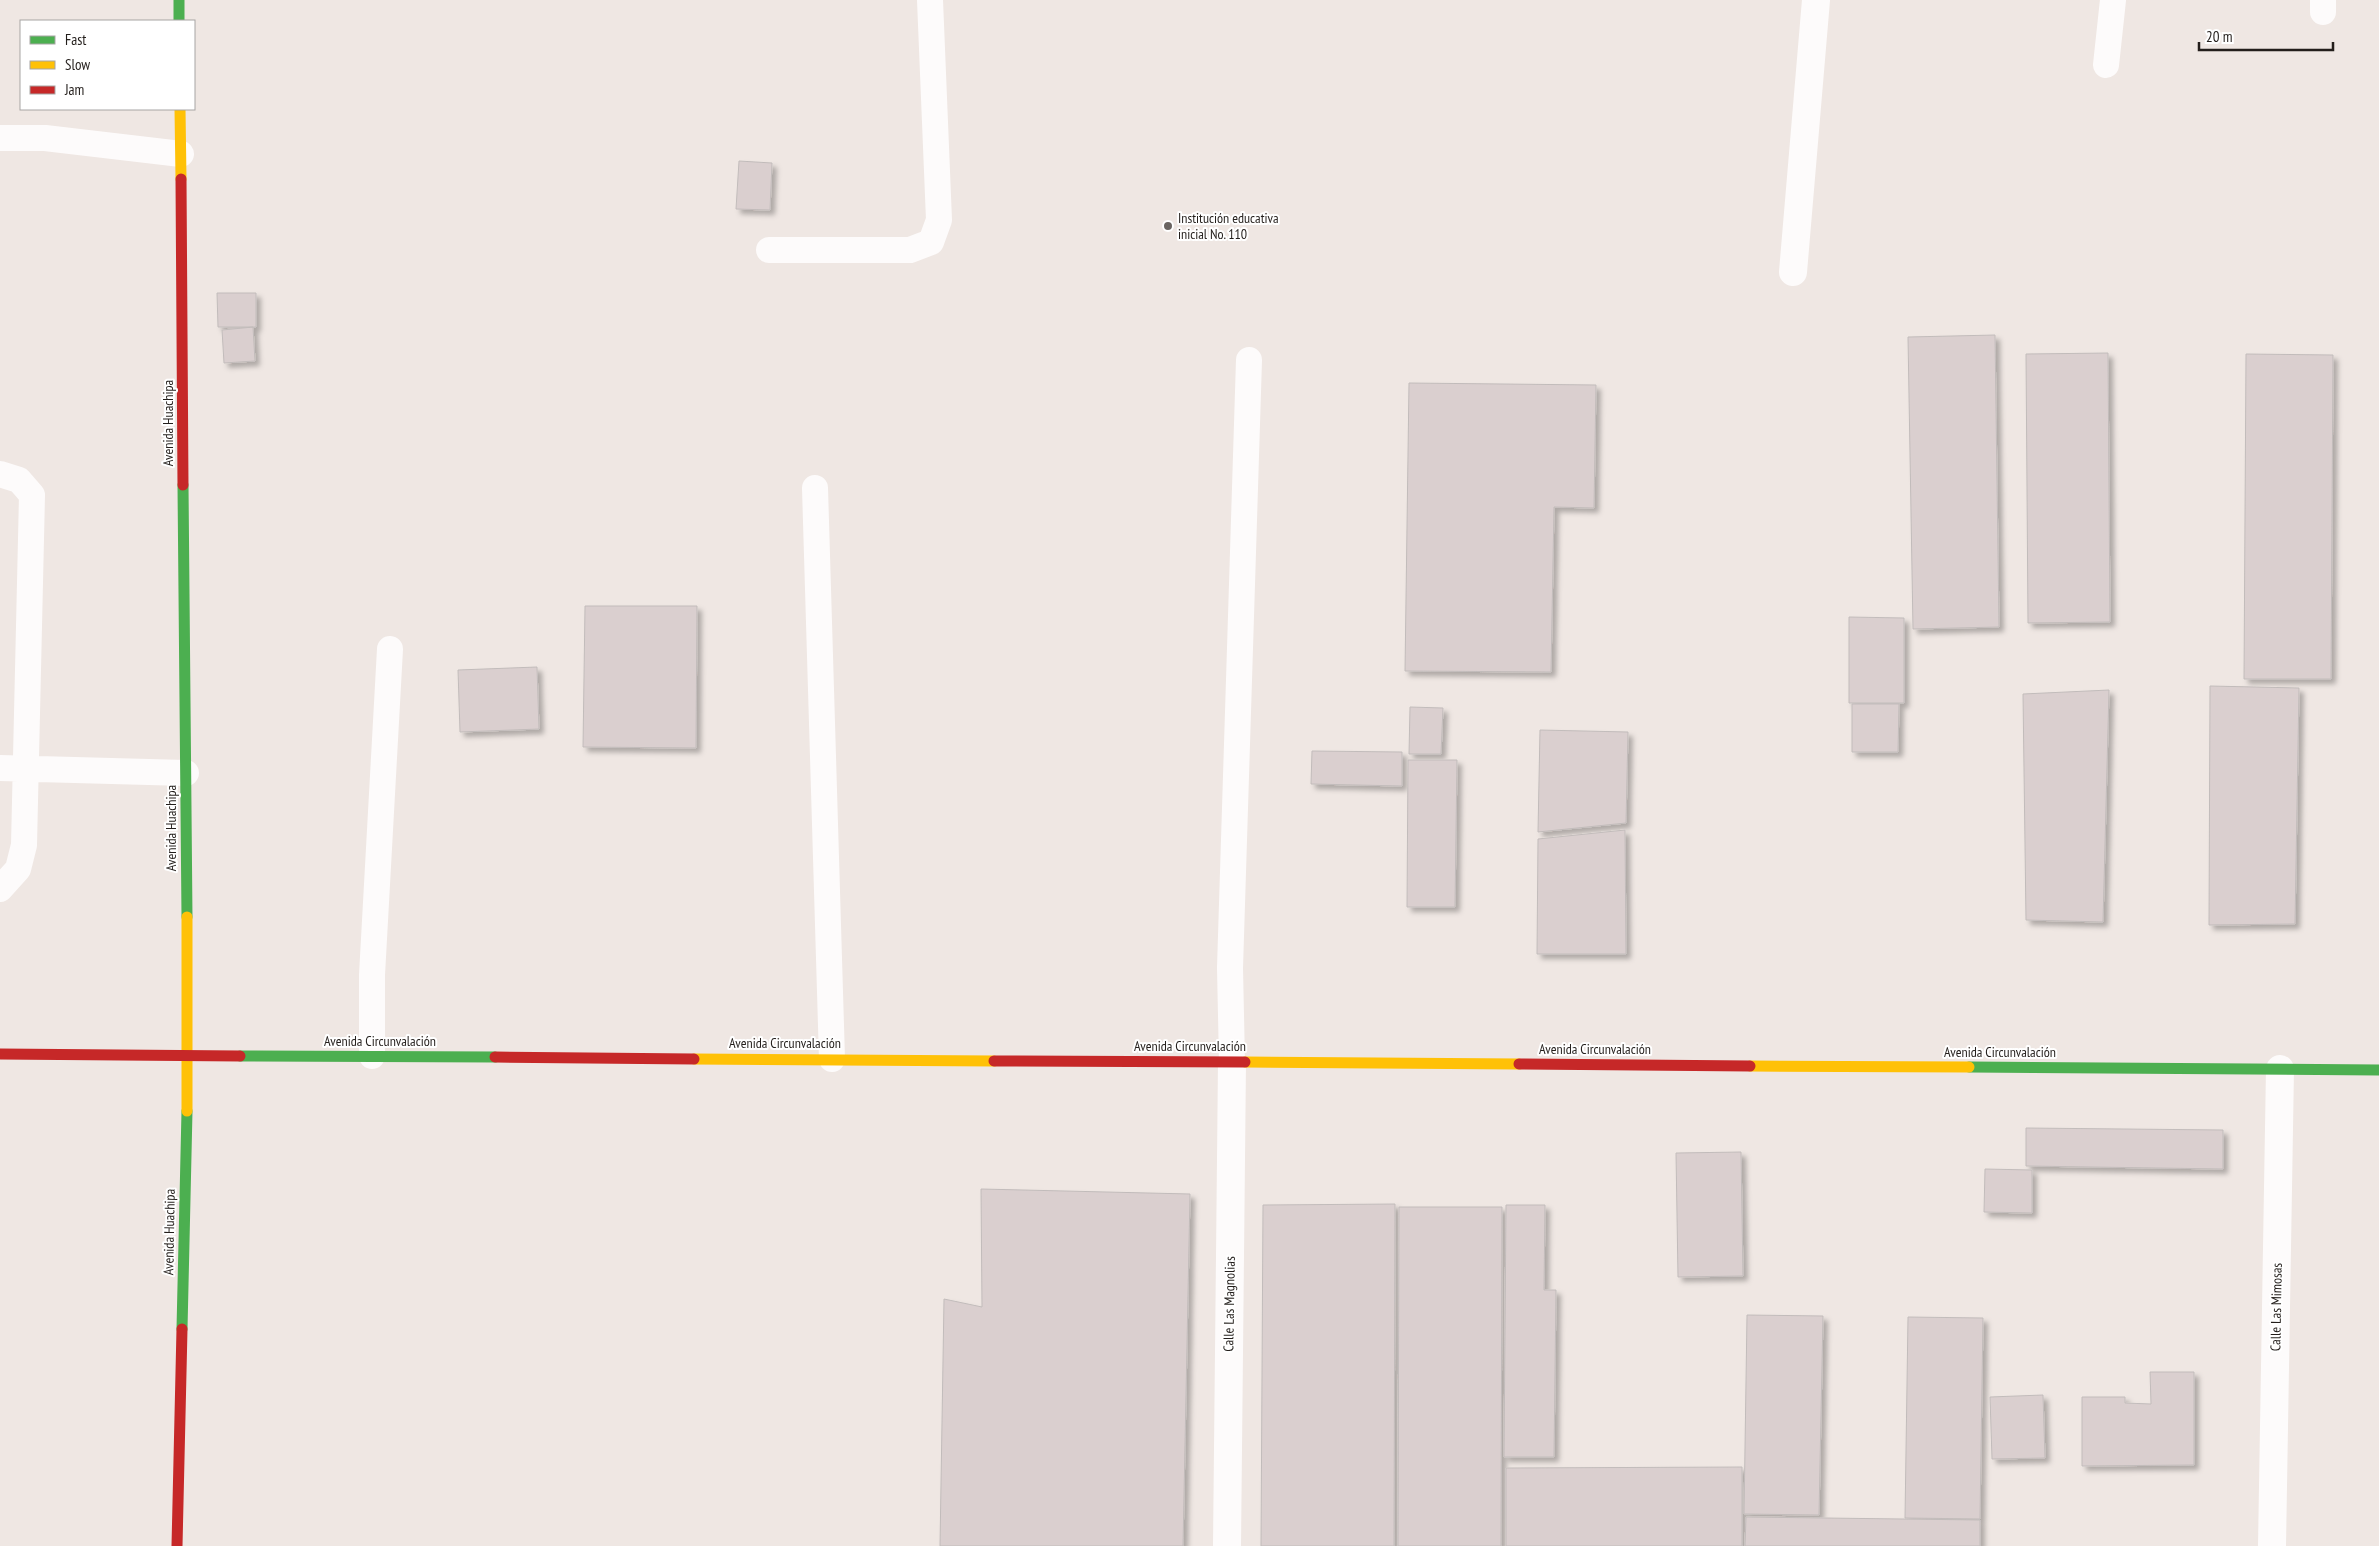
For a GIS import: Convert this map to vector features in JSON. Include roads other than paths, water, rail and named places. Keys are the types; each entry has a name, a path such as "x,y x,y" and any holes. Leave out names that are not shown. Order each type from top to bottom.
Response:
{"street":[{"path":"179,0 179,20"},
{"path":"1793,272 1816,0"},
{"name":"Avenida Huachipa","path":"178,1546 188,1054 180,110"},
{"name":"Avenida Circunvalación","path":"0,1054 832,1058 2379,1070"},
{"name":"Calle Las Magnolias","path":"1227,1546 1232,1062"},
{"name":"Calle Las Mimosas","path":"2272,1546 2280,1069"}],"lane":[{"path":"769,250 910,250 931,242 939,220 930,0"},
{"path":"2106,65 2113,0"},
{"path":"0,138 45,138 181,154"},
{"path":"1232,1062 1230,968 1249,360"},
{"path":"0,474 19,480 32,495 24,845 18,870 0,889"},
{"path":"815,488 832,1058"},
{"path":"372,1056 372,975 390,649"},
{"path":"0,768 186,773"}],"place":[{"name":"Institución educativa inicial No. 110","path":"1168,226"}]}
